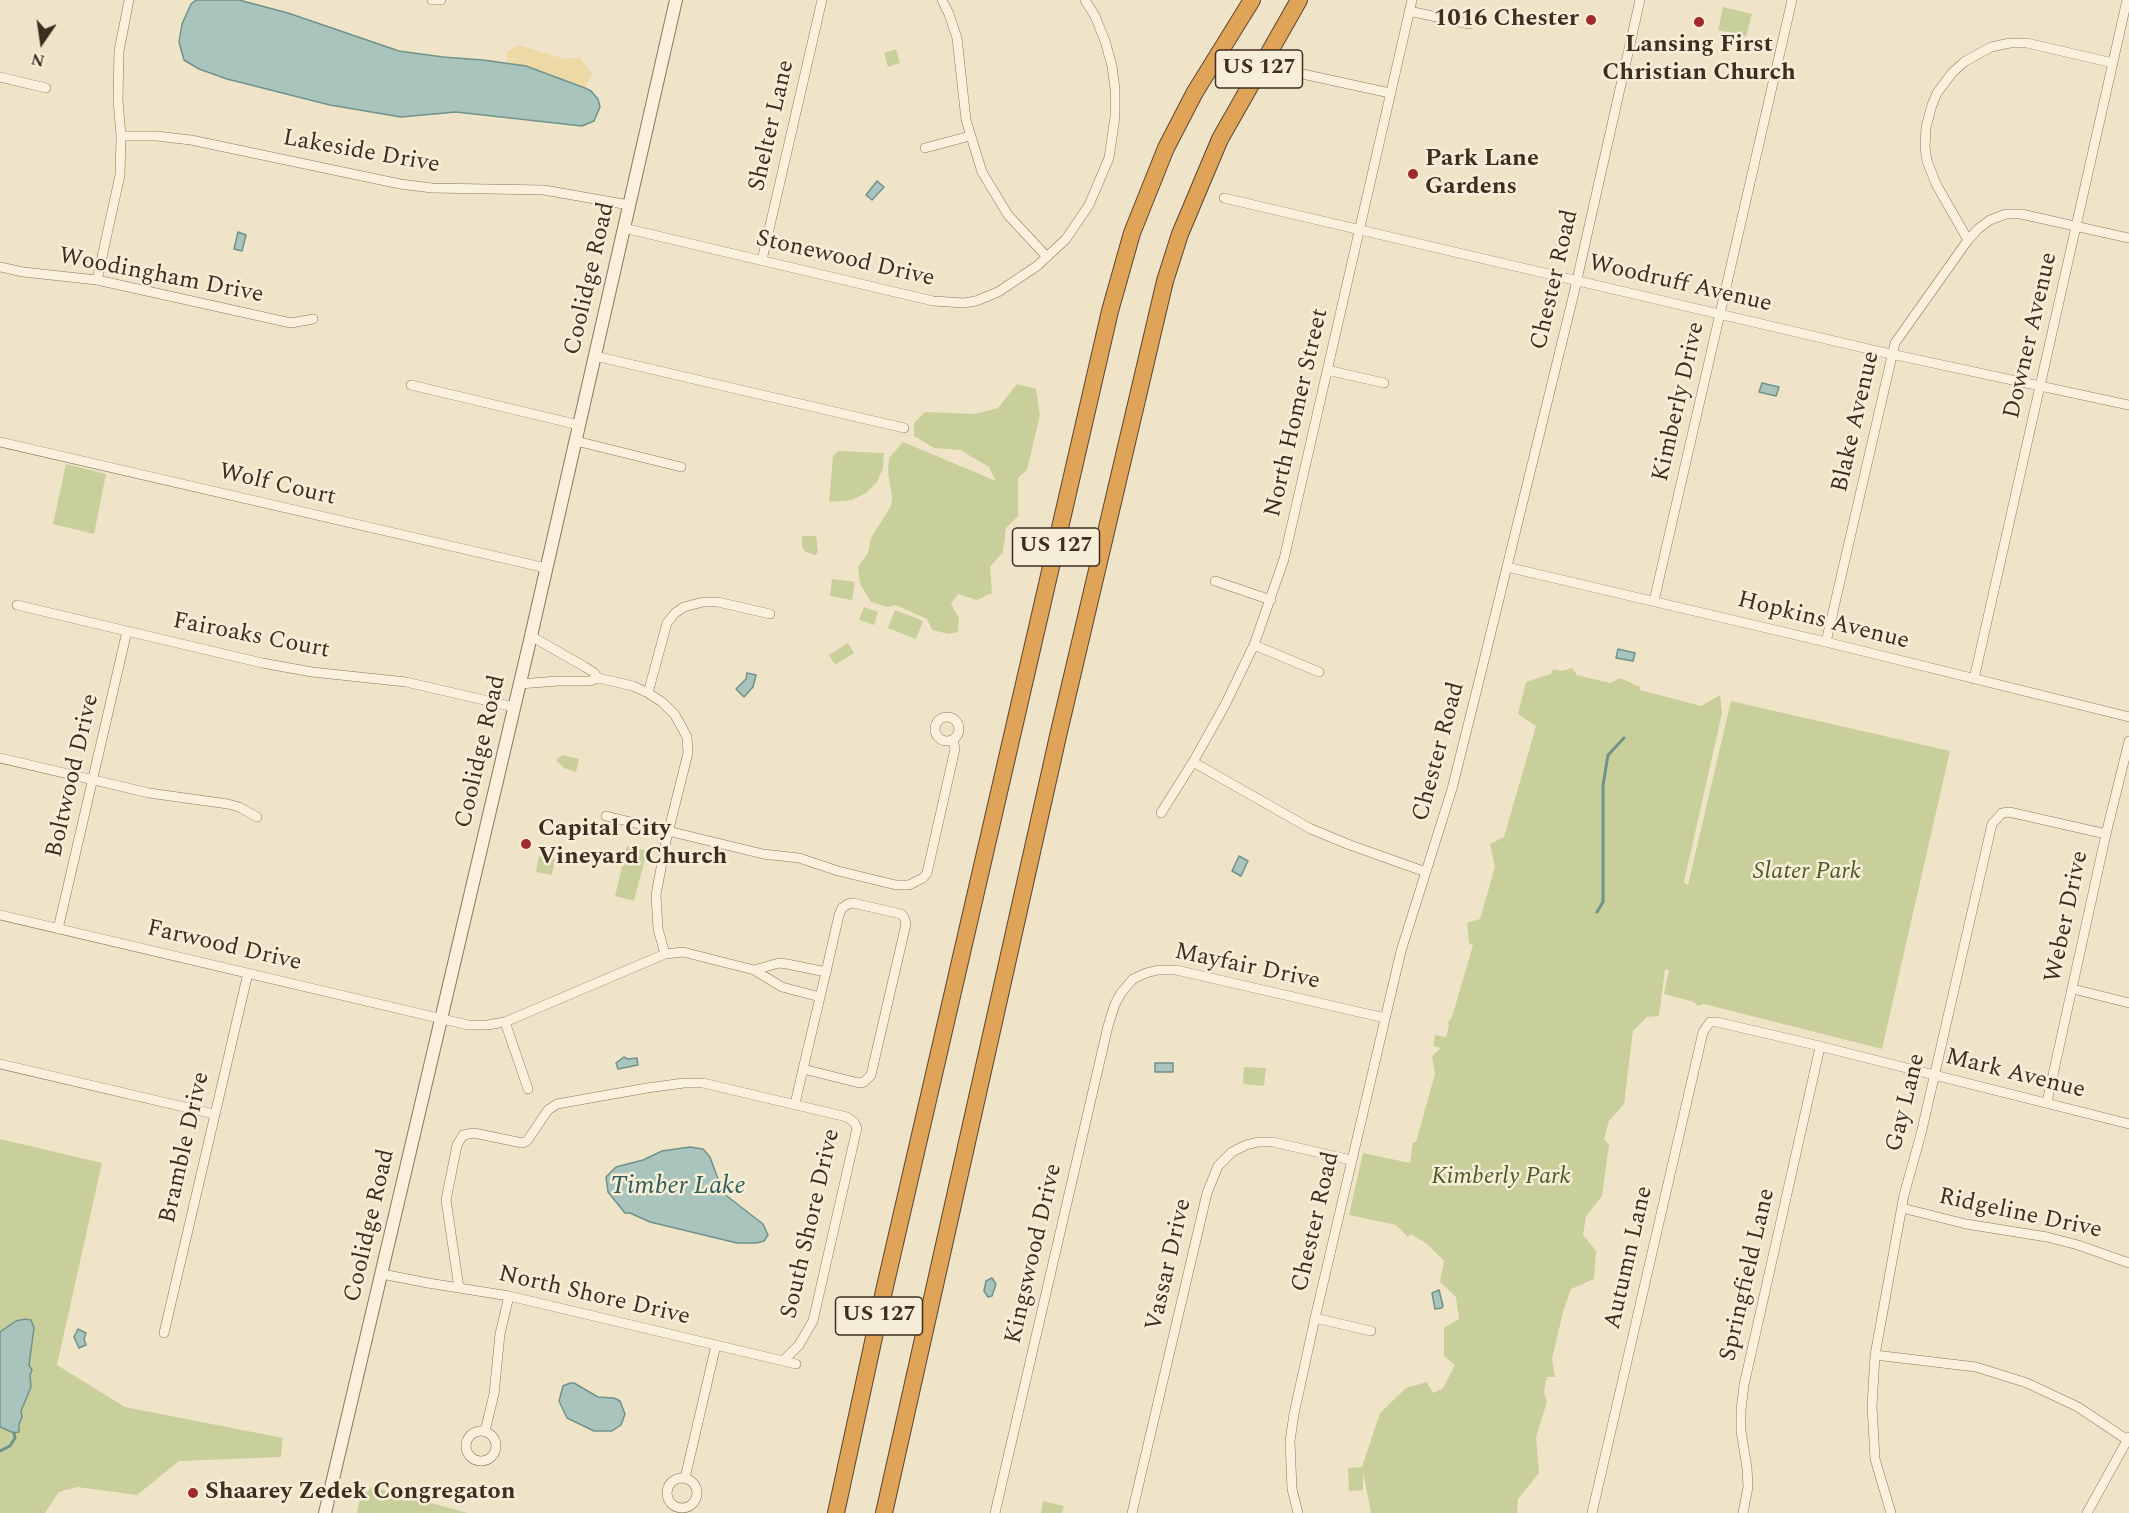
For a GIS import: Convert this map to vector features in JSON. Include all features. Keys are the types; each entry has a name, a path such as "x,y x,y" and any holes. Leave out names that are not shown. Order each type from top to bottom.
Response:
{"highway":[{"name":"US 127","path":"836,1513 890,1268 1108,322 1128,244 1166,148 1195,92 1252,0"},
{"name":"US 127","path":"884,1513 1058,736 1165,281 1180,234 1220,138 1299,0"},
{"path":"1220,138 1305,0"}],"street":[{"path":"97,280 117,196 121,155 118,100 119,51 129,0"},
{"path":"432,0 441,0"},
{"name":"Coolidge Road","path":"325,1513 596,356 676,0"},
{"name":"Shelter Lane","path":"762,260 822,0"},
{"path":"942,0 957,38 966,120 982,172 999,202 1018,228 1047,257"},
{"name":"Stonewood Drive","path":"624,228 951,303 976,301 998,292 1026,274 1066,239 1089,205 1105,172 1112,144 1115,104 1112,66 1095,16 1085,0"},
{"name":"North Homer Street","path":"1161,813 1225,705 1254,645 1271,600 1291,531 1412,0"},
{"name":"Chester Road","path":"1298,1513 1292,1489 1290,1440 1315,1318 1401,951 1452,789 1507,567 1641,0"},
{"name":"Kimberly Drive","path":"1654,601 1792,0"},
{"name":"Downer Avenue","path":"1974,679 2127,0"},
{"path":"1409,11 1469,24"},
{"path":"1968,240 1936,184 1927,161 1925,147 1929,117 1937,93 1952,73 1970,58 1991,47 2010,43 2027,43 2113,63"},
{"path":"1284,70 1390,93"},
{"path":"0,77 46,88"},
{"name":"Lakeside Drive","path":"121,136 156,136 190,140 400,184 432,188 544,190 629,205"},
{"path":"925,148 970,136"},
{"name":"Woodruff Avenue","path":"1224,198 1576,281 2040,387 2129,405"},
{"name":"Blake Avenue","path":"1826,642 1895,343 1968,240 1990,220 2006,214 2021,213 2076,225"},
{"path":"2076,225 2129,238"},
{"name":"Woodingham Drive","path":"0,267 23,272 97,280 291,322 314,319"},
{"path":"596,356 904,428"},
{"path":"1327,370 1384,383"},
{"path":"411,385 579,425"},
{"path":"576,441 681,467"},
{"name":"Wolf Court","path":"0,442 546,568"},
{"name":"Hopkins Avenue","path":"1507,567 1826,642 2129,717"},
{"path":"1215,581 1271,600"},
{"path":"648,693 667,623 684,607 703,602 718,602 770,614"},
{"name":"Fairoaks Court","path":"17,605 286,669 406,682 514,707"},
{"name":"Boltwood Drive","path":"58,929 128,632"},
{"path":"531,636 593,672 598,678"},
{"path":"1254,645 1319,672"},
{"path":"519,684 590,681 598,678 633,686 648,693 662,702 675,715 685,730 688,753 656,895 658,929 665,954 683,952 754,970 774,984 820,997"},
{"path":"606,816 763,854 799,858 838,871 896,885 917,883 927,873 955,749 953,740"},
{"name":"Weber Drive","path":"2047,1102 2106,834 2129,741"},
{"path":"0,758 164,796 228,804 257,817"},
{"path":"1193,762 1311,829 1426,872"},
{"name":"Gay Lane","path":"1891,1513 1875,1459 1872,1406 1875,1355 1902,1208 1992,824 2002,813 2018,813 2106,834"},
{"path":"795,1104 803,1069 826,972 839,915 844,905 853,903 900,914 904,917 906,924 871,1075 864,1082 859,1083 803,1069"},
{"name":"Farwood Drive","path":"0,915 477,1026 505,1022 665,954"},
{"path":"754,970 779,963 826,972"},
{"path":"774,984 770,973 771,969 779,963"},
{"name":"Mayfair Drive","path":"1115,1004 1133,979 1158,970 1176,970 1385,1018"},
{"name":"Bramble Drive","path":"164,1333 248,973"},
{"path":"2073,989 2129,1003"},
{"name":"Kingswood Drive","path":"995,1513 1115,1004"},
{"path":"505,1022 528,1089"},
{"name":"Autumn Lane","path":"1592,1513 1702,1032 1710,1022 1717,1022"},
{"name":"Mark Avenue","path":"1717,1022 2129,1124"},
{"name":"Springfield Lane","path":"1743,1513 1748,1487 1748,1468 1741,1431 1740,1410 1744,1385 1820,1047"},
{"path":"0,1064 214,1114"},
{"name":"South Shore Drive","path":"459,1288 446,1200 457,1146 463,1135 474,1132 522,1143 527,1141 548,1110 557,1104 684,1083 703,1083 847,1117 854,1122 857,1131 813,1321 799,1346 784,1360"},
{"name":"Vassar Drive","path":"1132,1513 1207,1193 1218,1166 1232,1152 1246,1144 1258,1142 1273,1142 1351,1160"},
{"name":"Ridgeline Drive","path":"1902,1208 1966,1224 2068,1242 2129,1263"},
{"name":"North Shore Drive","path":"382,1274 509,1296 796,1364"},
{"path":"485,1431 494,1394 500,1334 509,1296"},
{"path":"1315,1318 1371,1331"},
{"path":"685,1478 716,1345"},
{"path":"1875,1355 1976,1367 2027,1383 2078,1407 2128,1439 2087,1513"}],"green space":[{"path":"1723,7 1752,14 1746,37 1718,30"},
{"path":"896,49 900,63 888,67 884,53"},
{"path":"1017,384 1036,389 1040,415 1027,470 1018,478 1018,516 1006,528 1003,552 990,567 992,593 977,600 958,594 951,604 959,618 958,632 949,634 932,630 927,619 895,605 888,607 871,602 860,584 858,567 868,553 871,538 891,506 889,458 903,442 996,481 989,467 960,450 934,448 914,436 914,423 925,412 975,414 998,408"},
{"path":"838,451 884,453 883,468 877,482 866,493 852,500 829,502 833,456"},
{"path":"66,464 106,474 94,534 53,524"},
{"path":"802,536 816,536 818,552 815,555 804,551"},
{"path":"832,579 855,582 852,600 830,596"},
{"path":"864,607 878,612 874,625 859,620"},
{"path":"895,610 923,621 916,639 888,628"},
{"path":"848,643 854,653 835,665 829,655"},
{"name":"Kimberly Park","path":"1572,668 1577,675 1610,683 1620,678 1640,687 1640,690 1701,706 1720,695 1722,713 1684,882 1688,885 1731,701 1950,751 1882,1049 1704,1004 1698,1006 1694,1002 1664,994 1669,970 1665,969 1659,1016 1647,1017 1633,1031 1624,1104 1609,1121 1604,1139 1609,1145 1602,1196 1586,1216 1583,1235 1596,1251 1594,1279 1571,1289 1563,1312 1552,1359 1555,1377 1547,1377 1544,1392 1547,1402 1536,1437 1539,1473 1518,1499 1517,1513 1371,1513 1363,1472 1363,1490 1349,1491 1348,1468 1362,1467 1380,1413 1406,1388 1427,1382 1433,1393 1443,1388 1455,1365 1444,1356 1444,1328 1459,1319 1456,1297 1440,1282 1444,1261 1427,1244 1411,1234 1408,1237 1396,1225 1349,1215 1363,1153 1410,1163 1413,1142 1416,1142 1435,1074 1432,1056 1441,1048 1433,1046 1435,1035 1446,1037 1448,1022 1452,1017 1473,945 1469,943 1467,923 1480,919 1495,867 1490,844 1504,837 1536,726 1518,714 1526,682 1551,674 1553,669 1562,671"},
{"path":"562,755 579,759 576,772 564,768 556,760"},
{"path":"627,846 647,851 634,901 615,896"},
{"path":"539,856 555,859 552,875 536,872"},
{"path":"1244,1067 1266,1068 1264,1086 1243,1084"},
{"path":"0,1139 102,1163 57,1365 125,1407 283,1438 281,1457 179,1461 137,1495 77,1487 59,1492 45,1513 0,1513"},
{"path":"372,1487 468,1513 357,1513 360,1498"},
{"path":"1043,1501 1064,1506 1062,1513 1041,1513"}],"sand":[{"path":"518,45 565,59 579,57 593,75 585,88 549,73 507,63 507,52"}],"water":[{"path":"196,0 239,0 288,13 399,51 526,66 591,91 598,99 600,107 594,121 582,126 456,112 401,117 330,105 227,79 199,69 184,60 179,42 182,24 191,4"},
{"path":"877,181 884,187 872,200 866,195"},
{"path":"238,232 246,235 242,251 234,249"},
{"path":"1762,383 1779,387 1776,396 1759,392"},
{"path":"1618,649 1635,653 1633,661 1616,658"},
{"path":"747,673 756,675 753,687 744,697 736,689 746,679"},
{"path":"1239,856 1248,861 1241,876 1232,871"},
{"path":"624,1057 637,1058 638,1065 618,1069 616,1063"},
{"path":"1155,1063 1173,1063 1173,1072 1155,1072"},
{"name":"Timber Lake","path":"690,1147 703,1149 710,1157 723,1193 763,1224 768,1235 764,1241 737,1243 650,1222 625,1213 608,1192 606,1177 616,1167 643,1160 662,1151"},
{"path":"992,1278 996,1284 992,1296 988,1297 984,1291 986,1281"},
{"path":"1439,1290 1443,1306 1435,1309 1432,1293"},
{"path":"31,1320 34,1328 29,1365 32,1370 31,1387 21,1411 19,1432 14,1433 0,1427 0,1332 16,1321"},
{"path":"78,1329 86,1333 84,1339 86,1345 79,1348 74,1337"},
{"path":"570,1383 598,1397 614,1398 620,1401 625,1414 621,1425 612,1431 594,1431 567,1418 559,1401 563,1386"}],"waterway":[{"path":"1597,912 1603,902 1603,785 1608,755 1624,738"},
{"path":"0,1451 10,1446 15,1438 14,1433"}],"place":[{"name":"1016 Chester","path":"1591,20"},
{"name":"Lansing First Christian Church","path":"1699,22"},
{"name":"Park Lane Gardens","path":"1413,174"},
{"name":"Capital City Vineyard Church","path":"526,844"},
{"name":"Shaarey Zedek Congregaton","path":"193,1493"}],"park label":[{"name":"Slater Park","path":"1807,873"}]}
